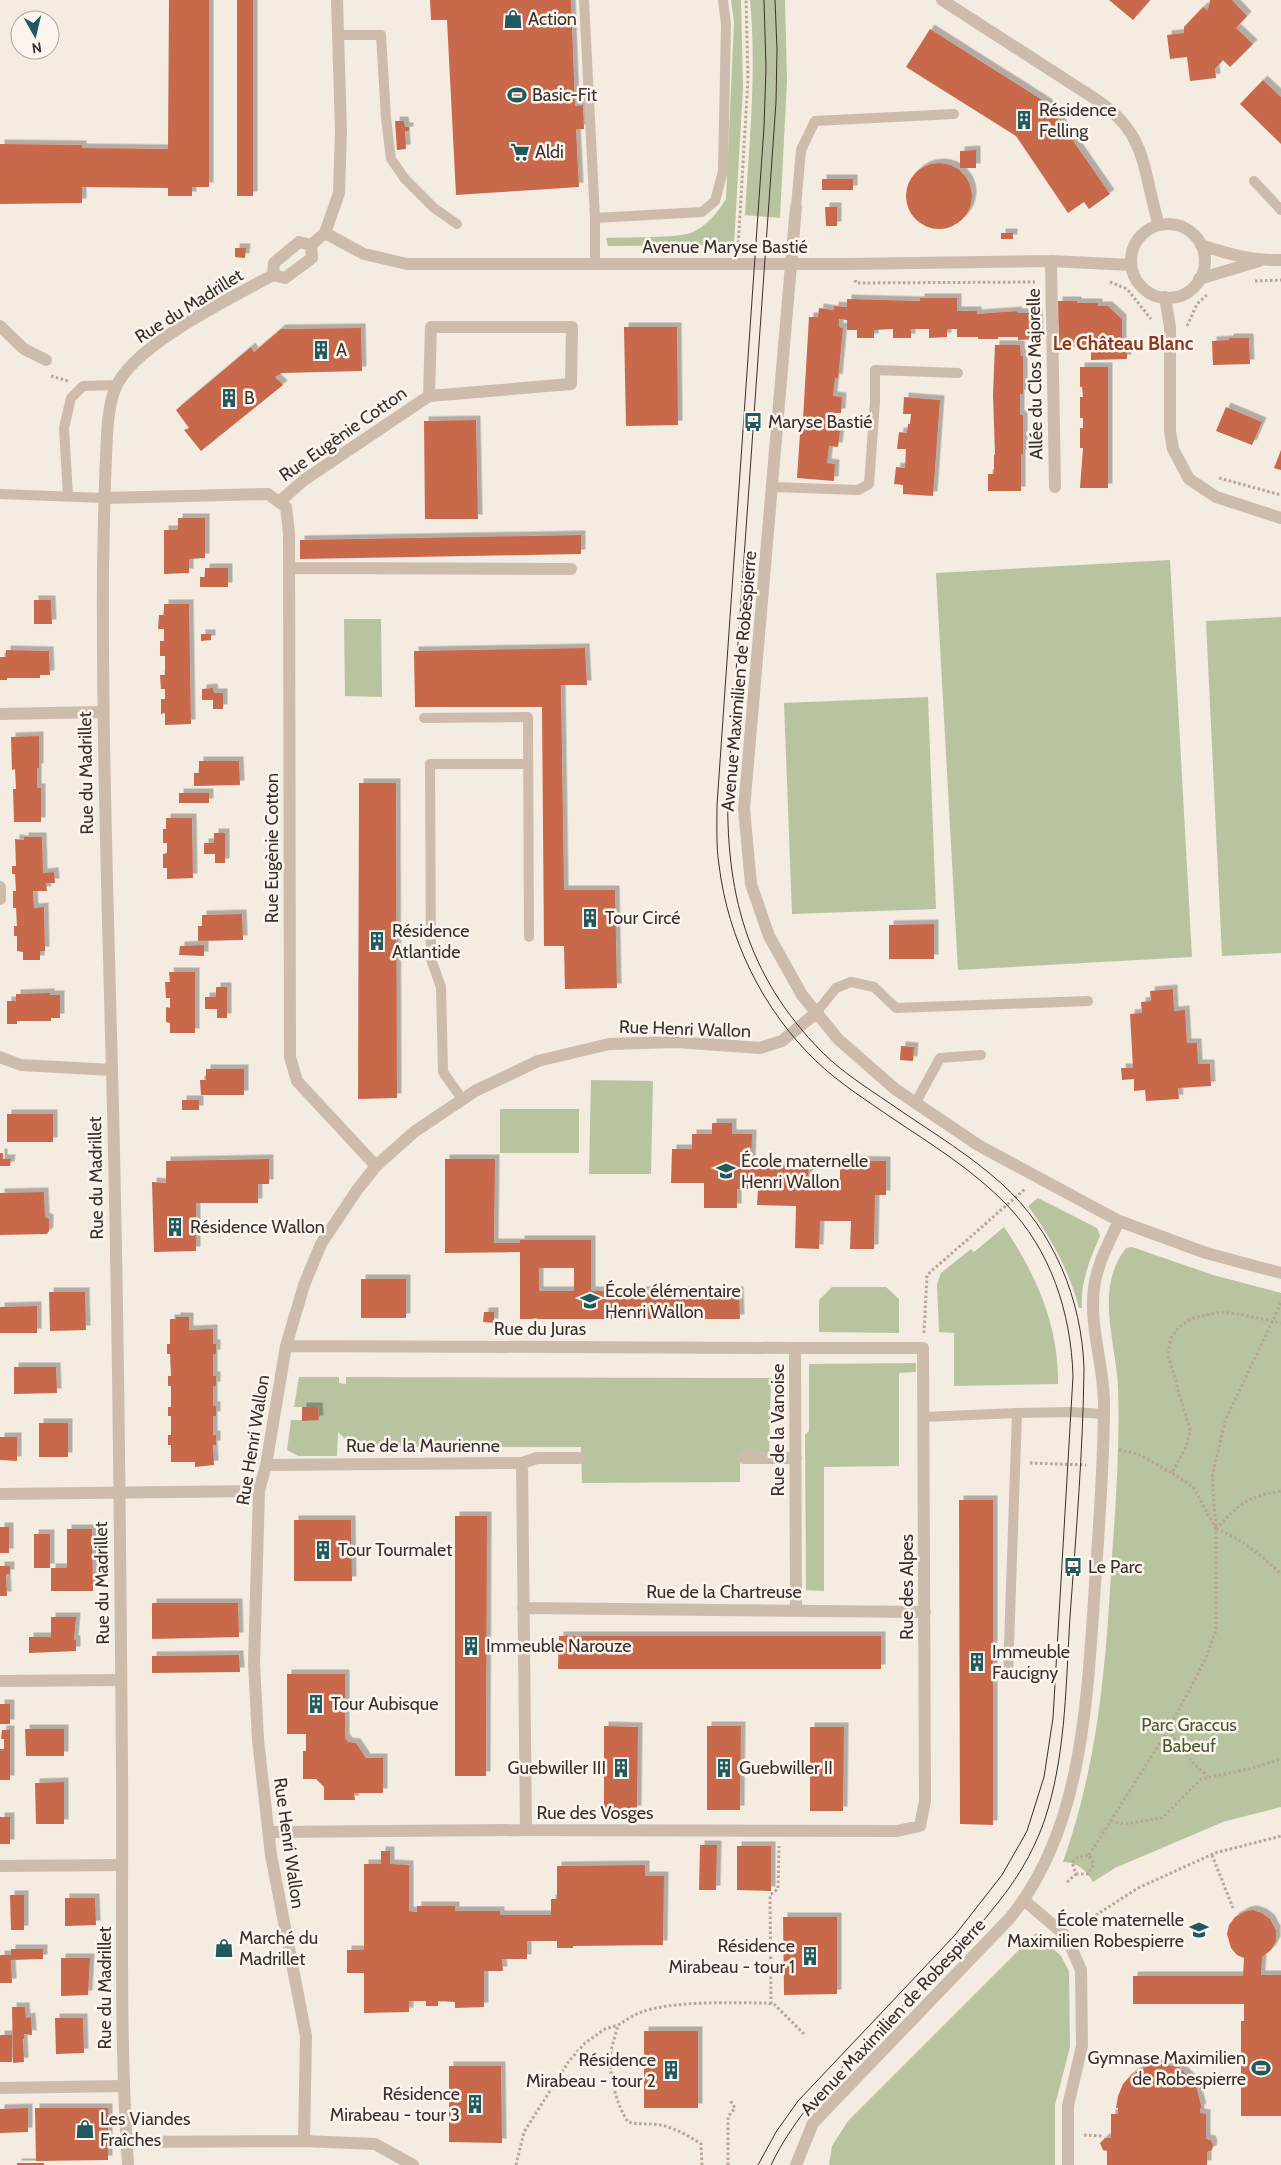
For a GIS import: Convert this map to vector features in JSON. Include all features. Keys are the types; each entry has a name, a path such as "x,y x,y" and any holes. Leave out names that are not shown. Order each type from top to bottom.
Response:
{"street":[{"path":"325,233 339,193 341,130 337,0"},
{"path":"942,0 1105,105 1124,122 1135,138 1143,157 1160,225"},
{"name":"Avenue Maximilien de Robespierre","path":"796,207 744,809 751,884 769,936 802,995 838,1038 895,1089 978,1145 1119,1221 1104,1252 1094,1287 1094,1319 1104,1387 1104,1448 1088,1681 1076,1770 1060,1824 1042,1869 1024,1901 1009,1920 813,2123 796,2165"},
{"path":"1167,224 1183,227 1192,233 1201,245 1205,261 1200,279 1188,292 1177,296 1165,297 1147,291 1140,284 1131,265 1135,244 1142,235 1160,225 1167,224"},
{"name":"Avenue Maryse Bastié","path":"325,233 364,254 407,264 847,264 1051,261 1131,265"},
{"name":"Rue du Madrillet","path":"311,245 325,233"},
{"name":"Rue du Madrillet","path":"273,275 274,263 299,242 311,245"},
{"name":"Rue du Madrillet","path":"128,2165 124,2086 121,1680 112,1070 102,712 104,498 107,440 110,411 116,385 131,366 154,345 226,300 273,275 285,278 312,258 311,245"},
{"path":"1201,245 1232,255 1262,260 1281,260"},
{"path":"1200,279 1262,260"},
{"name":"Allée du Clos Majorelle","path":"1051,261 1055,487"},
{"path":"1165,297 1170,327 1170,431 1173,449 1189,479 1216,497 1281,518"},
{"path":"0,326 24,349 46,360"},
{"name":"Rue Eugènie Cotton","path":"279,502 304,480 429,396 571,384 572,328 431,327 429,396"},
{"name":"Rue Eugènie Cotton","path":"104,498 268,494 286,507 289,533 290,1058 298,1080 376,1166"},
{"path":"289,568 571,569"},
{"path":"0,714 102,712"},
{"path":"0,887 0,899"},
{"name":"Rue Henri Wallon","path":"304,2141 306,2036 271,1855 258,1740 254,1663 259,1491 266,1465 286,1346 304,1285 321,1244 357,1190 376,1166 414,1132 475,1091 538,1062 609,1044 676,1042 760,1048 782,1041 816,1012"},
{"path":"0,1058 21,1065 112,1070"},
{"path":"1119,1221 1206,1253 1281,1273"},
{"name":"Rue du Juras","path":"286,1346 794,1348"},
{"name":"Rue de la Vanoise","path":"796,1610 794,1348 923,1348"},
{"name":"Rue des Alpes","path":"920,1826 925,1800 923,1348"},
{"name":"Rue de la Maurienne","path":"266,1465 522,1463 537,1458 579,1458"},
{"path":"743,1458 796,1458"},
{"path":"522,1463 526,1830"},
{"path":"0,1494 259,1491"},
{"name":"Rue de la Chartreuse","path":"523,1608 925,1612"},
{"path":"0,1680 121,1680"},
{"name":"Rue des Vosges","path":"268,1832 526,1830 897,1831 920,1826"},
{"path":"0,1866 122,1865"},
{"path":"1024,1901 1066,1936 1081,1970 1082,2046 1068,2106 1068,2165"},
{"path":"0,2088 124,2086"},
{"path":"126,2142 304,2141 374,2144 413,2165"}],"lane":[{"path":"584,0 595,218 595,264"},
{"path":"595,218 702,212 715,201 722,171 726,24 723,0"},
{"path":"338,36 381,35 386,118 391,160 405,179 434,208 457,224"},
{"path":"796,207 801,150 815,121 954,114"},
{"path":"1254,181 1281,210"},
{"path":"772,487 858,490 869,484 875,402 875,370 958,373"},
{"path":"68,496 64,428 71,398 83,386 116,385"},
{"path":"0,494 104,498"},
{"path":"424,718 528,717 529,937"},
{"path":"462,1099 444,1072 441,987 430,959 430,764 528,764"},
{"path":"816,1012 836,988 851,982 874,987 896,1008 1088,1001"},
{"path":"916,1102 940,1058 981,1055"},
{"path":"924,1417 1072,1412 1104,1414"},
{"path":"1008,1674 1017,1413"}],"path":[{"path":"737,264 748,79 746,0"},
{"path":"847,264 856,283 1051,282"},
{"path":"1251,281 1281,280"},
{"path":"1106,282 1126,289 1153,322"},
{"path":"1186,330 1197,304 1210,292"},
{"path":"46,360 45,370 50,376 83,386"},
{"path":"1217,477 1281,495"},
{"path":"923,1348 927,1275 1039,1177"},
{"path":"1076,1874 1072,1862 1078,1857 1089,1855 1168,1730 1206,1658 1216,1630 1216,1529 1212,1477 1225,1421 1281,1303"},
{"path":"1281,1323 1220,1312 1193,1318 1179,1327 1170,1338 1168,1355 1190,1430 1187,1446 1172,1473 1193,1487 1216,1529 1231,1534 1261,1555 1281,1574"},
{"path":"1216,1529 1241,1502 1259,1495 1281,1491"},
{"path":"1168,1730 1194,1764 1209,1776"},
{"path":"1111,1821 1125,1824 1162,1818 1201,1778 1257,1767 1281,1758"},
{"path":"771,2004 770,1895 778,1889 780,1830"},
{"path":"1079,1926 1138,1888 1212,1855 1281,1836"},
{"path":"1067,1882 1076,1874 1088,1874 1092,1870 1094,1864 1089,1855"},
{"path":"1212,1855 1233,1908"},
{"path":"516,2165 524,2132 569,2061 585,2043 605,2029 618,2025 638,2013 661,2007 721,2003 771,2004 775,2005 804,2034"},
{"path":"618,2025 611,2052 612,2070 622,2112 628,2122 659,2124 675,2129 701,2144 702,2165"},
{"path":"728,2165 728,2117 735,2108 730,2100"},
{"path":"1078,2135 1102,2136"}],"green space":[{"path":"731,0 741,0 743,87 734,245 608,246 606,238 663,237 691,233 711,219 726,199 734,22"},
{"path":"750,0 785,0 787,81 780,218 745,215 753,81"},
{"path":"1170,560 1192,957 958,970 936,573"},
{"path":"1281,617 1281,953 1222,956 1206,621"},
{"path":"344,619 381,619 382,697 345,696"},
{"path":"928,697 936,909 792,914 784,703"},
{"path":"591,1080 653,1081 651,1174 589,1174"},
{"path":"500,1109 579,1109 579,1153 500,1153"},
{"path":"1038,1198 1097,1228 1100,1236 1084,1280 1082,1308 1079,1308 1070,1281 1058,1255 1028,1206"},
{"path":"1004,1227 1026,1263 1050,1321 1057,1363 1058,1384 954,1386 954,1333 939,1332 937,1284 941,1273 971,1249 974,1252"},
{"name":"Parc Graccus Babeuf","path":"1132,1247 1213,1275 1281,1293 1281,1807 1223,1822 1115,1868 1093,1882 1081,1868 1072,1863 1063,1862 1085,1786 1099,1711 1107,1635 1117,1472 1118,1387 1109,1316 1109,1298 1116,1264 1126,1248"},
{"path":"832,1287 886,1287 899,1299 899,1333 819,1332 819,1300"},
{"path":"916,1363 916,1372 899,1373 899,1466 824,1467 824,1591 806,1590 805,1435 809,1431 809,1364"},
{"path":"299,1377 339,1377 339,1383 346,1384 346,1377 771,1378 769,1456 740,1456 740,1482 582,1483 581,1447 353,1447 338,1432 337,1456 298,1456 287,1450 291,1420 319,1420 318,1407 294,1407"},
{"path":"1036,1933 1061,1956 1069,1971 1070,2047 1055,2105 1055,2165 829,2165 832,2146 848,2121"}],"building":[{"path":"169,0 209,0 209,187 192,187 192,196 168,196 168,188 82,187 82,203 0,204 0,144 82,145 82,148 168,149"},
{"path":"237,0 253,0 253,196 237,196"},
{"path":"430,0 571,0 575,106 583,105 584,129 576,129 579,187 456,195 447,20 431,20"},
{"path":"1109,0 1150,0 1133,20"},
{"path":"1210,0 1232,0 1247,16 1236,28 1253,44 1230,67 1223,60 1215,69 1216,78 1190,81 1187,57 1170,59 1167,35 1184,33 1184,27 1203,7 1208,9"},
{"name":"Résidence Felling","path":"930,29 1047,103 1110,194 1089,209 1084,202 1068,213 1016,136 906,67"},
{"path":"1263,80 1281,97 1281,144 1240,104"},
{"path":"395,121 404,121 405,127 409,127 409,131 405,131 406,149 397,150"},
{"path":"976,150 976,168 960,168 960,151"},
{"path":"932,163 946,163 958,168 967,177 972,189 970,209 963,220 946,229 932,229 920,224 911,215 906,203 906,189 911,177 920,168"},
{"path":"822,179 853,179 853,190 822,190"},
{"path":"825,207 837,207 837,226 826,226"},
{"path":"1001,233 1013,233 1013,239 1001,239"},
{"path":"235,248 246,248 245,258 235,257"},
{"path":"920,298 957,298 957,311 977,311 977,314 1017,311 1018,313 1038,313 1039,339 1018,340 1018,337 978,339 978,337 957,337 957,329 947,329 947,337 929,338 929,329 911,329 911,338 893,338 893,329 874,330 874,338 857,338 857,330 847,330 847,320 839,319 839,327 843,328 838,379 835,378 833,396 842,397 841,413 832,413 831,430 840,431 838,447 829,446 827,463 835,464 834,481 797,478 801,419 803,419 809,317 818,317 819,308 834,310 834,306 847,307 847,299 920,301"},
{"path":"1058,301 1098,303 1098,306 1108,306 1122,319 1122,343 1127,343 1127,359 1091,360 1091,347 1093,345 1059,348"},
{"path":"624,327 677,327 678,425 626,426"},
{"path":"361,328 362,371 282,373 275,377 283,385 201,451 184,430 189,428 176,410 251,347 254,352 281,329"},
{"path":"1229,338 1249,338 1250,364 1213,365 1212,341 1229,340"},
{"path":"995,345 1020,345 1021,356 1023,356 1023,394 1020,394 1020,415 1023,415 1021,491 988,491 988,474 994,474 995,454 993,395"},
{"path":"1080,367 1108,367 1108,488 1080,488 1083,448 1080,448 1080,428 1083,428 1083,418 1080,418 1080,397 1083,397 1082,387 1080,387"},
{"path":"904,397 940,400 933,496 903,494 903,485 894,484 896,467 905,468 906,449 897,449 899,432 907,433 908,424 910,424 911,414 903,414"},
{"path":"1226,407 1262,422 1252,445 1216,431"},
{"path":"476,420 478,519 425,519 424,421"},
{"path":"1281,450 1281,470 1274,468"},
{"path":"178,518 205,518 205,558 189,559 189,573 164,574 164,530 178,530"},
{"path":"581,535 581,554 300,559 300,540"},
{"path":"205,568 228,568 228,587 200,587 200,577 205,577"},
{"path":"34,600 51,600 52,624 34,624"},
{"path":"164,604 189,604 191,724 165,725 165,713 161,714 161,699 165,699 165,689 161,689 160,675 165,675 165,656 160,656 160,641 164,641 164,629 158,629 159,615 164,615"},
{"path":"201,634 211,634 211,640 201,641"},
{"path":"585,648 587,685 561,685 564,890 615,890 617,988 565,989 564,946 544,946 542,707 415,707 414,651"},
{"path":"6,650 49,651 50,675 40,675 40,678 7,678 7,680 0,680 0,657 6,657"},
{"path":"213,688 214,693 223,693 223,709 213,709 213,700 202,700 202,689"},
{"path":"39,736 37,788 41,788 41,822 14,822 13,789 16,789 15,769 12,770 11,737"},
{"path":"199,761 239,761 240,785 194,786 194,773 199,773"},
{"name":"Résidence Atlantide","path":"359,783 396,783 397,1098 358,1099"},
{"path":"179,793 209,793 209,803 179,803"},
{"path":"166,818 192,818 193,878 167,879 167,868 163,868 163,854 167,853 167,843 163,843 163,829 166,829"},
{"path":"214,833 225,833 225,863 215,863 215,854 204,854 204,843 214,843"},
{"path":"24,837 42,837 43,873 54,872 55,883 46,883 47,891 33,891 34,908 44,907 45,951 40,951 40,960 23,960 23,952 17,951 17,936 14,936 14,926 17,926 16,908 13,908 13,891 16,891 15,874 12,874 12,866 16,866 15,839 24,840"},
{"path":"242,914 243,940 198,941 198,926 202,926 202,915"},
{"path":"934,924 934,959 889,959 889,925"},
{"path":"204,945 204,956 179,955 180,946"},
{"path":"169,972 195,972 195,1033 170,1033 170,1023 166,1022 166,1007 170,1008 170,998 166,998 165,982 170,982"},
{"path":"216,987 227,987 227,1018 217,1018 217,1009 205,1009 205,997 216,997"},
{"path":"1173,989 1174,1011 1185,1010 1187,1043 1197,1043 1198,1064 1210,1064 1211,1086 1178,1088 1179,1099 1146,1101 1145,1090 1134,1091 1134,1079 1122,1080 1121,1068 1133,1068 1130,1014 1142,1013 1141,1002 1151,1001 1150,991"},
{"path":"50,993 50,995 60,995 60,1018 51,1018 51,1021 17,1021 17,1024 7,1024 7,1001 16,1001 16,994"},
{"path":"901,1046 914,1047 913,1061 900,1060"},
{"path":"206,1069 244,1069 244,1095 201,1095 200,1080 206,1080"},
{"path":"182,1100 199,1100 199,1110 182,1110"},
{"path":"7,1114 53,1114 53,1142 7,1142"},
{"path":"712,1123 732,1123 732,1134 752,1134 751,1166 809,1165 808,1182 840,1183 840,1160 886,1161 886,1195 875,1195 874,1249 850,1249 851,1221 820,1221 819,1249 795,1248 796,1206 757,1205 758,1189 737,1189 737,1208 704,1208 704,1183 671,1183 672,1149 692,1149 692,1134 712,1134"},
{"path":"0,1153 3,1153 3,1159 11,1159 10,1166 0,1166"},
{"name":"Résidence Wallon","path":"269,1159 269,1184 258,1184 258,1203 196,1203 196,1251 154,1252 152,1182 166,1183 166,1161"},
{"path":"445,1159 495,1159 494,1243 520,1243 520,1240 591,1240 591,1291 739,1291 740,1319 520,1319 520,1252 445,1253","holes":["539,1268 574,1268 574,1291 539,1291"]},
{"path":"44,1192 45,1217 49,1219 49,1231 47,1234 0,1235 0,1193"},
{"path":"361,1279 406,1279 406,1318 361,1318"},
{"path":"49,1292 85,1292 86,1330 50,1331"},
{"path":"37,1306 37,1333 0,1333 0,1307"},
{"path":"484,1312 494,1312 494,1323 483,1322"},
{"path":"176,1317 189,1317 189,1330 213,1329 213,1344 216,1344 216,1354 213,1354 213,1376 216,1376 216,1386 213,1386 213,1406 216,1406 216,1416 213,1416 213,1435 216,1435 216,1445 213,1445 214,1465 195,1467 195,1462 171,1462 171,1445 168,1445 168,1435 171,1435 171,1416 168,1416 168,1407 171,1407 171,1386 168,1386 168,1376 171,1376 170,1354 167,1354 167,1344 170,1344 170,1319 176,1319"},
{"path":"14,1367 56,1367 57,1393 14,1394"},
{"path":"302,1407 318,1407 319,1420 302,1421"},
{"path":"39,1423 68,1423 68,1457 39,1457"},
{"path":"0,1437 17,1437 17,1461 0,1460"},
{"name":"Immeuble Faucigny","path":"959,1500 993,1500 993,1825 960,1824"},
{"name":"Immeuble Narouze","path":"455,1516 487,1516 486,1776 455,1776"},
{"name":"Tour Tourmalet","path":"294,1520 351,1520 352,1581 294,1581"},
{"path":"0,1527 9,1527 9,1553 0,1553"},
{"path":"67,1529 92,1529 93,1591 51,1591 51,1568 67,1568"},
{"path":"34,1534 50,1534 50,1568 34,1568"},
{"path":"0,1566 10,1566 10,1574 6,1574 7,1596 0,1596"},
{"path":"152,1603 238,1603 239,1637 152,1639"},
{"path":"51,1617 76,1617 74,1640 76,1640 76,1651 29,1653 29,1637 51,1637"},
{"path":"559,1636 881,1636 881,1669 558,1669"},
{"path":"239,1655 240,1672 152,1673 152,1656"},
{"path":"287,1674 345,1674 345,1738 348,1742 356,1743 366,1758 383,1758 383,1793 354,1793 355,1800 324,1800 324,1787 316,1779 303,1779 303,1751 306,1751 306,1734 287,1734"},
{"path":"0,1704 10,1704 10,1724 0,1724"},
{"name":"Guebwiller III","path":"604,1726 638,1727 637,1810 604,1810"},
{"name":"Guebwiller II","path":"707,1726 741,1726 740,1810 707,1810"},
{"path":"810,1727 844,1727 843,1811 810,1811"},
{"path":"25,1729 64,1729 64,1756 26,1756"},
{"path":"2,1730 10,1730 10,1780 0,1780 0,1749 4,1749 4,1739 1,1739"},
{"path":"64,1782 64,1824 36,1824 35,1783"},
{"path":"0,1817 10,1817 10,1844 0,1844"},
{"path":"700,1845 717,1845 716,1890 699,1890"},
{"path":"737,1846 771,1846 771,1891 737,1890"},
{"path":"381,1851 390,1851 390,1864 409,1865 409,1911 417,1912 417,1906 455,1906 455,1911 500,1911 500,1915 551,1915 551,1899 557,1899 557,1866 645,1865 645,1876 664,1876 663,1945 573,1946 573,1948 557,1948 557,1941 527,1941 527,1959 502,1959 503,1971 484,1971 484,2007 455,2008 455,2002 438,2001 438,2006 426,2006 426,2001 409,2001 409,2012 364,2013 364,1973 347,1973 347,1950 364,1950 364,1864 381,1864"},
{"path":"10,1895 24,1895 24,1930 11,1930"},
{"path":"65,1898 95,1898 96,1925 65,1926"},
{"path":"1253,1910 1262,1913 1270,1919 1276,1930 1276,1941 1271,1950 1262,1957 1261,1975 1281,1975 1281,2116 1241,2116 1241,2021 1244,2021 1244,2004 1133,2004 1133,1976 1243,1976 1244,1958 1237,1955 1231,1948 1227,1934 1229,1925 1235,1917 1246,1911"},
{"name":"Résidence Mirabeau - tour 1","path":"783,1917 837,1917 837,1994 784,1995"},
{"path":"11,1949 43,1949 43,1959 11,1960 12,1983 0,1983 0,1955 11,1955"},
{"path":"61,1958 90,1958 88,1995 61,1996"},
{"path":"12,2007 25,2007 26,2018 31,2017 32,2035 24,2034 23,2039 24,2062 13,2063"},
{"path":"55,2018 83,2018 84,2053 56,2054"},
{"name":"Résidence Mirabeau - tour 2","path":"644,2031 698,2031 698,2108 644,2108"},
{"path":"0,2035 12,2035 12,2062 0,2062"},
{"path":"1152,2064 1179,2067 1190,2078 1197,2089 1202,2109 1200,2108 1200,2113 1206,2114 1206,2139 1211,2140 1213,2145 1212,2150 1207,2152 1207,2165 1107,2165 1107,2151 1103,2150 1100,2143 1105,2138 1111,2138 1111,2114 1118,2114 1118,2108 1116,2108 1118,2096 1123,2084 1132,2074"},
{"name":"Résidence Mirabeau - tour 3","path":"449,2066 501,2066 502,2143 449,2142"},
{"path":"28,2108 28,2132 0,2133 0,2109"},
{"path":"35,2108 108,2108 108,2160 36,2161"},
{"path":"17,2163 44,2163 44,2165 17,2165"}],"tram line":[{"path":"758,2165 776,2132 798,2101 955,1935 1002,1875 1027,1831 1044,1777 1053,1718 1073,1376 1068,1329 1056,1284 1035,1241 1022,1222 980,1180 843,1084 816,1061 797,1041 764,996 751,972 730,920 717,850 717,805 764,127 766,68 764,0"},
{"path":"771,2165 780,2147 802,2115 827,2084 953,1955 985,1919 1008,1890 1040,1833 1054,1786 1062,1738 1081,1462 1084,1369 1078,1318 1071,1293 1062,1268 1036,1223 1002,1184 978,1164 850,1076 822,1052 796,1023 775,993 758,962 745,930 736,896 728,824 728,786 776,102 777,49 775,0"}],"place":[{"name":"Action","path":"513,19"},
{"name":"Basic-Fit","path":"517,95"},
{"name":"Résidence Felling","path":"1024,120"},
{"name":"Aldi","path":"520,152"},
{"name":"A","path":"321,350"},
{"name":"B","path":"229,398"},
{"name":"Maryse Bastié","path":"753,422"},
{"name":"Tour Circé","path":"590,918"},
{"name":"Résidence Atlantide","path":"377,941"},
{"name":"École maternelle Henri Wallon","path":"726,1171"},
{"name":"Résidence Wallon","path":"175,1227"},
{"name":"École élémentaire Henri Wallon","path":"590,1301"},
{"name":"Tour Tourmalet","path":"323,1550"},
{"name":"Le Parc","path":"1073,1567"},
{"name":"Immeuble Narouze","path":"471,1646"},
{"name":"Immeuble Faucigny","path":"977,1662"},
{"name":"Tour Aubisque","path":"316,1704"},
{"name":"Guebwiller III","path":"621,1768"},
{"name":"Guebwiller II","path":"724,1768"},
{"name":"École maternelle Maximilien Robespierre","path":"1199,1930"},
{"name":"Marché du Madrillet","path":"224,1948"},
{"name":"Résidence Mirabeau - tour 1","path":"810,1956"},
{"name":"Gymnase Maximilien de Robespierre","path":"1261,2068"},
{"name":"Résidence Mirabeau - tour 2","path":"671,2070"},
{"name":"Résidence Mirabeau - tour 3","path":"475,2104"},
{"name":"Les Viandes Fraîches","path":"85,2129"}],"district":[{"name":"Le Château Blanc","path":"1123,343"}]}
